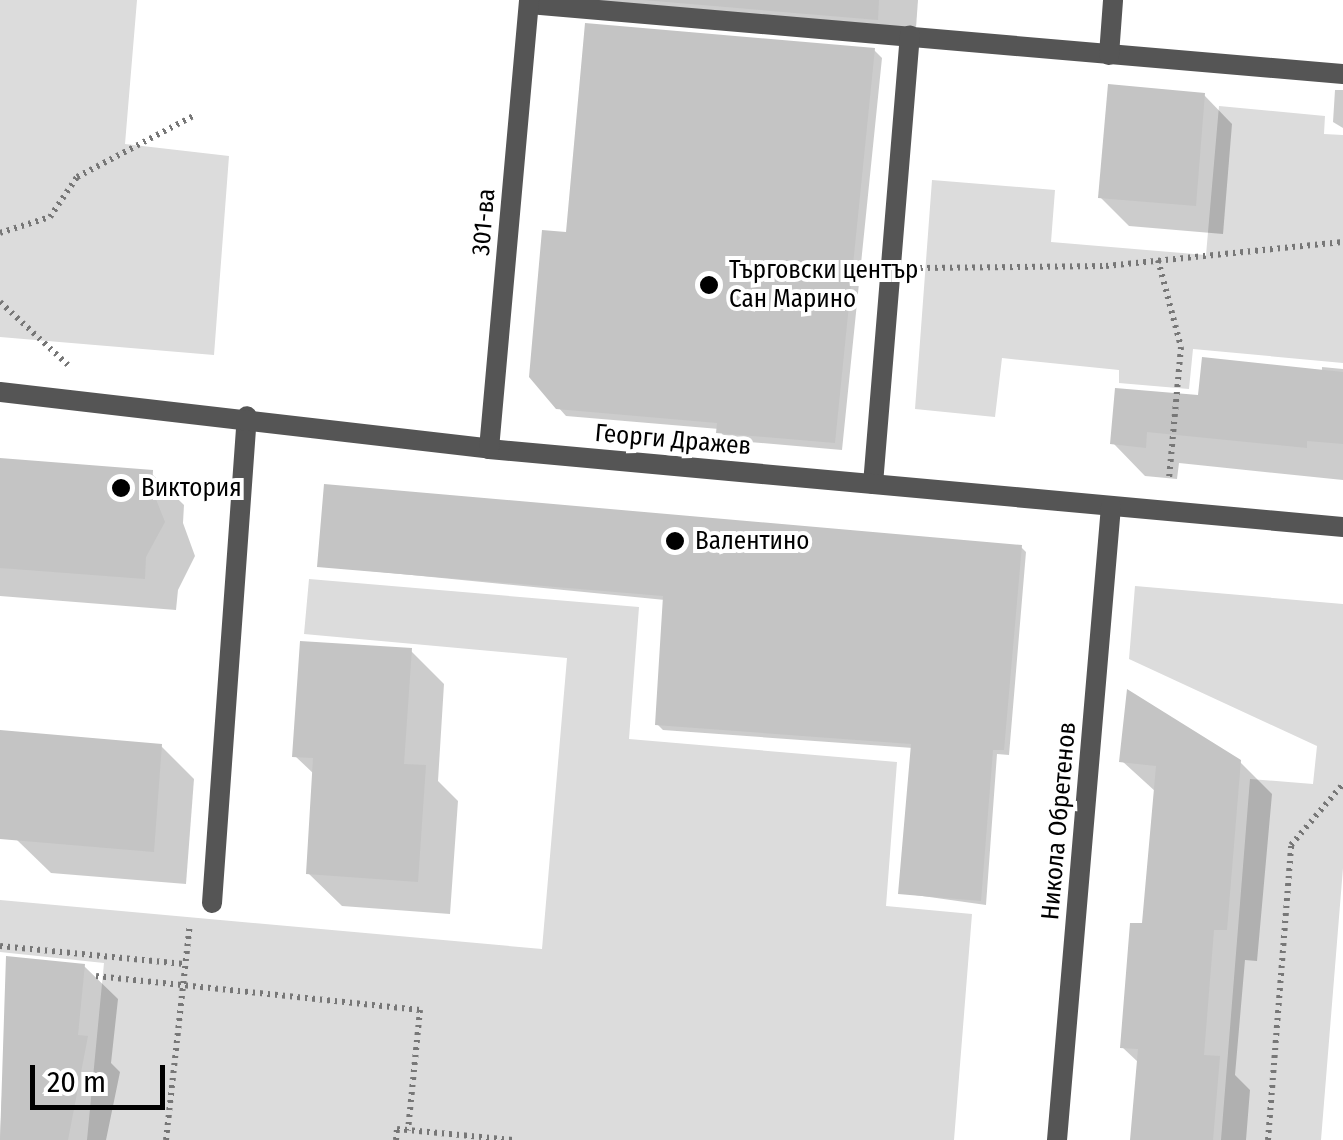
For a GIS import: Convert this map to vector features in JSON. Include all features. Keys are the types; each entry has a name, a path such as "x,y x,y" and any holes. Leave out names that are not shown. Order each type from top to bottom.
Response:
{"street":[{"path":"1109,55 1114,0"},
{"path":"529,2 1343,74"},
{"name":"301-ва","path":"489,449 529,2"},
{"path":"873,484 910,36"},
{"name":"Георги Дражев","path":"0,392 247,416 489,449 1343,527"},
{"path":"212,903 247,416"},
{"name":"Никола Обретенов","path":"1057,1140 1112,506"}],"path":[{"path":"0,232 50,217 77,177 193,116"},
{"path":"891,268 1158,260 1343,242"},
{"path":"1158,260 1181,346 1166,510"},
{"path":"0,302 109,402"},
{"path":"1268,1140 1291,846 1343,784"},
{"path":"166,1140 187,927 212,903"},
{"path":"0,946 184,964"},
{"path":"96,976 420,1010 408,1130"},
{"path":"396,1140 397,1129 513,1140"}],"shaded area":[{"path":"0,0 137,0 125,144 229,156 214,355 0,337"},
{"path":"1219,106 1325,116 1324,134 1343,135 1343,363 1193,349 1189,389 1119,383 1119,370 1002,358 995,417 915,409 932,180 1055,190 1051,242 1206,255"},
{"path":"309,579 639,607 629,739 897,762 886,906 972,914 954,1140 87,1140 104,963 0,952 0,900 542,949 567,658 304,634"},
{"path":"1135,586 1343,604 1343,868 1321,1140 1221,1140 1250,779 1313,784 1317,746 1129,659"}],"building":[{"path":"643,0 879,0 878,20"},
{"path":"585,23 875,48 835,443 716,433 717,423 556,409 529,377 542,230 566,232"},
{"path":"1108,84 1205,93 1196,206 1098,198"},
{"path":"1202,357 1343,372 1343,444 1307,441 1307,448 1147,432 1146,448 1110,444 1115,388 1198,395"},
{"path":"0,458 153,470 152,489 165,522 146,557 145,579 0,568"},
{"path":"324,484 1022,545 1004,750 993,750 981,901 898,894 911,744 655,725 663,596 317,567"},
{"path":"300,641 412,648 404,764 426,765 418,882 306,874 313,758 292,757"},
{"path":"1127,689 1241,760 1227,930 1214,930 1204,1055 1220,1056 1213,1140 1130,1140 1138,1049 1120,1048 1130,923 1142,923 1156,766 1119,762"},
{"path":"0,730 162,744 154,852 0,839"},
{"path":"6,956 85,964 78,1035 88,1036 68,1140 0,1140"}],"place":[{"name":"Търговски център Сан Марино","path":"709,285"},
{"name":"Виктория","path":"121,488"},
{"name":"Валентино","path":"675,541"}]}
